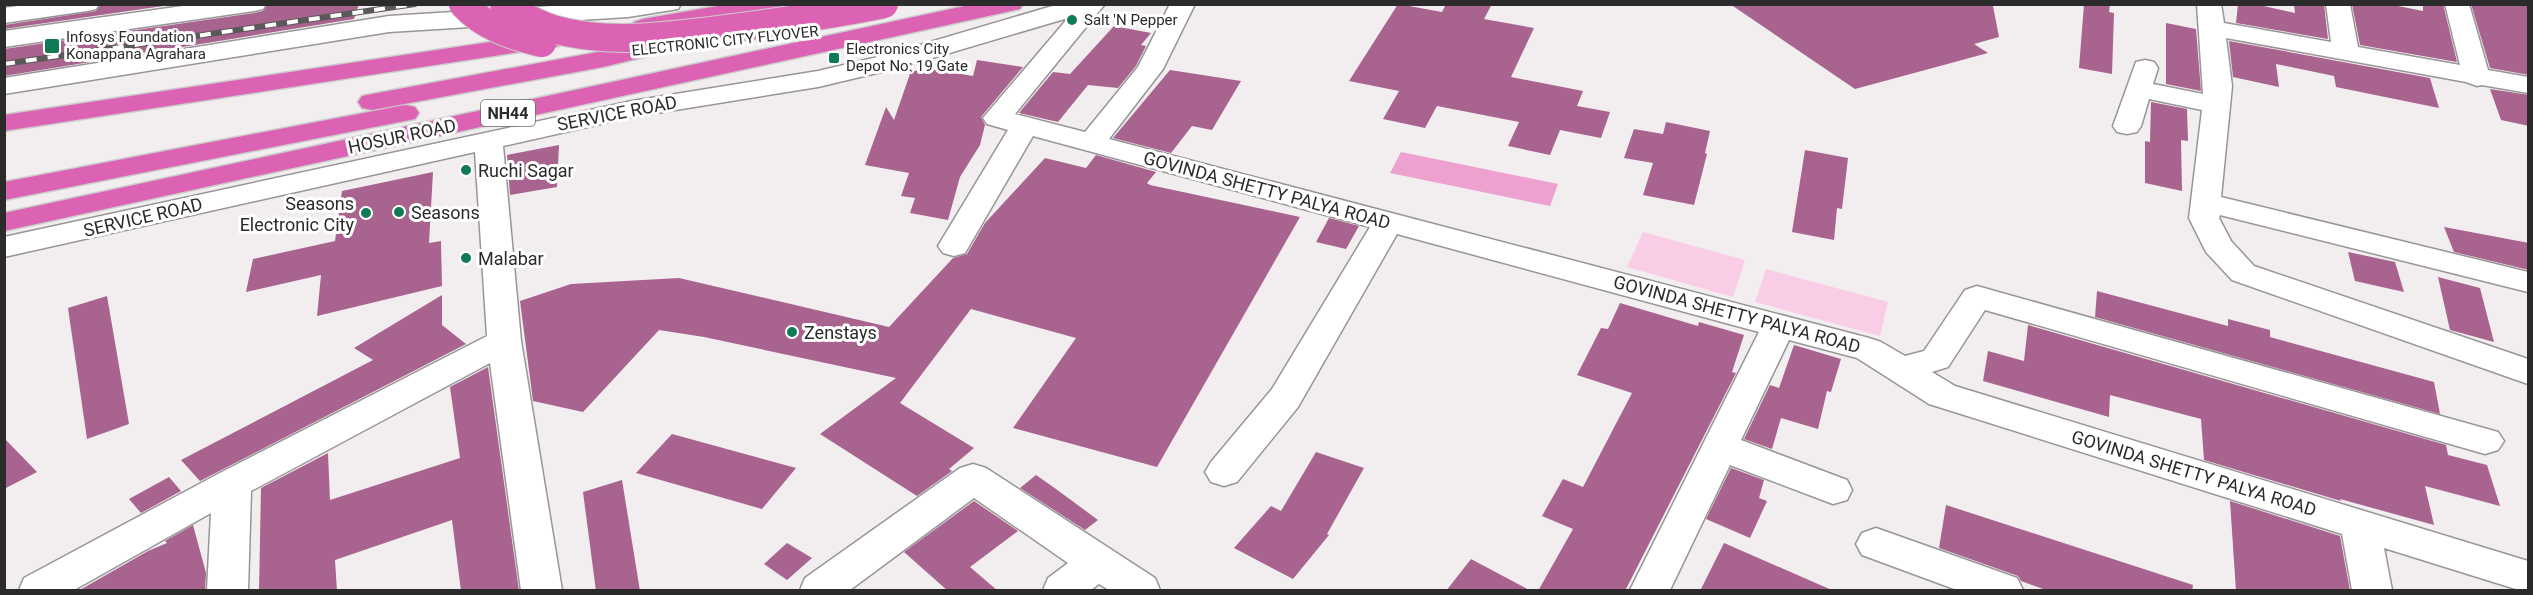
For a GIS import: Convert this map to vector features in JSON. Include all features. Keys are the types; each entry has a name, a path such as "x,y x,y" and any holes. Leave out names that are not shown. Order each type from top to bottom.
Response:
{"highway":[{"name":"ELECTRONIC CITY FLYOVER","path":"463,4 482,21 503,33 564,48 605,52 654,52 795,37 960,4"},
{"name":"ELECTRONIC CITY FLYOVER","path":"504,4 527,21 549,27 570,32 627,37 659,36 829,15 884,4"},
{"path":"4,123 640,28 774,4"},
{"name":"HOSUR ROAD","path":"4,169 596,60 843,4"},
{"name":"HOSUR ROAD","path":"4,222 1011,4"},
{"path":"4,190 795,37"}],"street":[{"path":"4,16 87,4"},
{"path":"4,39 254,4"},
{"path":"4,86 393,14 547,9 628,10 669,4"},
{"name":"SERVICE ROAD","path":"4,248 632,109 818,79 893,61 1088,4"},
{"name":"GOVINDA SHETTY PALYA ROAD","path":"1093,4 997,118 1869,350 1942,395 2529,577"},
{"path":"1091,143 1150,69 1183,4"},
{"path":"2338,4 2346,54"},
{"path":"2457,4 2477,78"},
{"path":"2529,85 2346,54 2210,16 2218,86 2204,218 2217,245 2243,273 2529,372"},
{"path":"2127,126 2141,78 2215,105"},
{"path":"954,246 1025,125"},
{"path":"488,140 504,341 542,591"},
{"path":"2206,202 2529,282"},
{"path":"1224,472 1285,398 1389,222"},
{"path":"1900,370 1936,359 1977,297 2485,441"},
{"path":"1650,591 1779,326"},
{"path":"39,591 232,484 504,341"},
{"path":"1720,447 1833,490"},
{"path":"820,591 973,478 1140,591"},
{"path":"228,591 232,484"},
{"path":"2360,525 2372,591"},
{"path":"1876,544 2001,591"},
{"path":"1063,591 1098,562"}],"shaded area":[{"path":"1401,152 1558,184 1550,206 1390,173"},
{"path":"1643,232 1745,260 1733,297 1627,267"},
{"path":"1766,269 1888,302 1880,336 1755,302"}],"building":[{"path":"101,4 177,4 4,29 4,25 96,11"},
{"path":"268,4 359,4 354,19 4,76 4,49 254,13 263,11"},
{"path":"1398,4 1442,12 1446,4 1492,4 1484,19 1534,28 1511,77 1583,91 1577,106 1610,112 1601,138 1560,130 1550,155 1508,146 1519,122 1437,106 1425,128 1383,119 1399,91 1349,81"},
{"path":"1730,4 1980,4 1993,6 1999,37 1974,44 1988,53 1855,89"},
{"path":"2084,4 2110,4 2109,12 2114,13 2112,74 2079,68"},
{"path":"2238,4 2255,4 2295,13 2294,4 2324,4 2328,39 2236,23"},
{"path":"2352,4 2388,4 2423,11 2423,4 2443,4 2457,62 2360,45"},
{"path":"2471,4 2529,4 2529,75 2490,68"},
{"path":"2166,23 2196,29 2201,91 2166,84"},
{"path":"1114,26 1151,33 1141,45 1146,46 1136,66 1118,88 1088,85 1058,122 1019,113 1053,72 1070,74"},
{"path":"2229,41 2430,78 2439,108 2336,87 2334,76 2276,64 2279,87 2233,77"},
{"path":"977,60 1023,67 981,117 985,125 980,145 960,177 948,220 910,213 915,198 901,196 909,173 865,165 886,107 894,120 911,71 937,70 973,76"},
{"path":"1170,70 1241,81 1212,130 1192,126 1171,153 1113,138"},
{"path":"2490,89 2529,95 2529,126 2501,120"},
{"path":"2151,102 2187,109 2188,141 2181,140 2182,191 2145,183 2145,141 2150,142"},
{"path":"1666,122 1710,131 1705,153 1707,154 1694,205 1643,195 1653,163 1624,158 1634,129 1663,134"},
{"path":"559,145 557,187 510,195 507,155"},
{"path":"1805,150 1848,158 1842,209 1837,208 1834,240 1792,232"},
{"path":"1096,155 1156,172 1147,183 1150,185 1300,217 1157,467 1013,428 1076,338 971,309 900,403 974,448 949,469 952,471 917,496 820,434 896,378 704,337 659,330 583,412 533,401 520,301 571,284 679,278 889,327 953,258 967,254 985,223 1045,158 1086,168"},
{"path":"433,172 429,243 441,241 442,286 317,316 321,275 246,292 253,259 335,241 342,191"},
{"path":"1329,218 1359,226 1346,249 1316,242"},
{"path":"2444,227 2529,243 2529,270 2454,252"},
{"path":"2348,252 2395,262 2404,292 2355,281"},
{"path":"2438,277 2480,288 2494,342 2450,330"},
{"path":"2097,291 2228,326 2228,319 2270,330 2270,337 2434,382 2440,414 2095,317"},
{"path":"442,295 442,325 466,344 200,481 181,460 373,360 354,348"},
{"path":"107,296 129,424 87,439 68,308"},
{"path":"1620,303 1698,326 1699,322 1744,335 1732,372 1736,373 1625,591 1538,591 1573,529 1542,516 1563,479 1583,487 1632,393 1577,375 1601,328 1608,329"},
{"path":"2028,325 2446,445 2448,455 2487,465 2500,506 2425,486 2434,525 2340,499 2341,501 2204,460 2201,419 2110,395 2109,417 1983,381 1988,351 2024,361"},
{"path":"1794,345 1841,359 1831,392 1827,391 1818,429 1781,418 1772,449 1744,439 1770,385 1779,388"},
{"path":"488,367 519,591 461,591 452,520 335,560 337,591 259,591 261,488 328,453 330,500 460,458 450,387"},
{"path":"672,434 796,468 762,509 636,473"},
{"path":"4,438 37,472 4,489"},
{"path":"1316,452 1364,468 1327,534 1329,535 1293,579 1234,548 1271,506 1281,511"},
{"path":"1731,468 1764,480 1759,498 1767,501 1750,538 1706,519"},
{"path":"1036,475 1098,520 1085,530 1020,488"},
{"path":"169,477 181,491 141,513 129,499"},
{"path":"622,480 640,591 596,591 583,492"},
{"path":"974,501 1018,531 970,567 998,591 948,591 904,552"},
{"path":"2230,501 2340,536 2350,591 2236,591"},
{"path":"1946,505 2193,585 2192,591 2049,591 2021,581 2018,576 1939,548"},
{"path":"193,525 206,573 205,591 78,591 148,551 167,543 165,541"},
{"path":"787,543 812,558 787,580 764,564"},
{"path":"1724,543 1834,591 1700,591"},
{"path":"1471,559 1531,591 1446,591"}],"railway":[{"path":"4,64 415,4"}],"place":[{"name":"Salt 'N Pepper","path":"1072,20"},
{"name":"Infosys Foundation Konappana Agrahara","path":"52,46"},
{"name":"Electronics City Depot No: 19 Gate","path":"834,58"},
{"name":"Ruchi Sagar","path":"466,170"},
{"name":"Seasons","path":"399,212"},
{"name":"Seasons Electronic City","path":"366,213"},
{"name":"Malabar","path":"466,258"},
{"name":"Zenstays","path":"792,332"}]}
